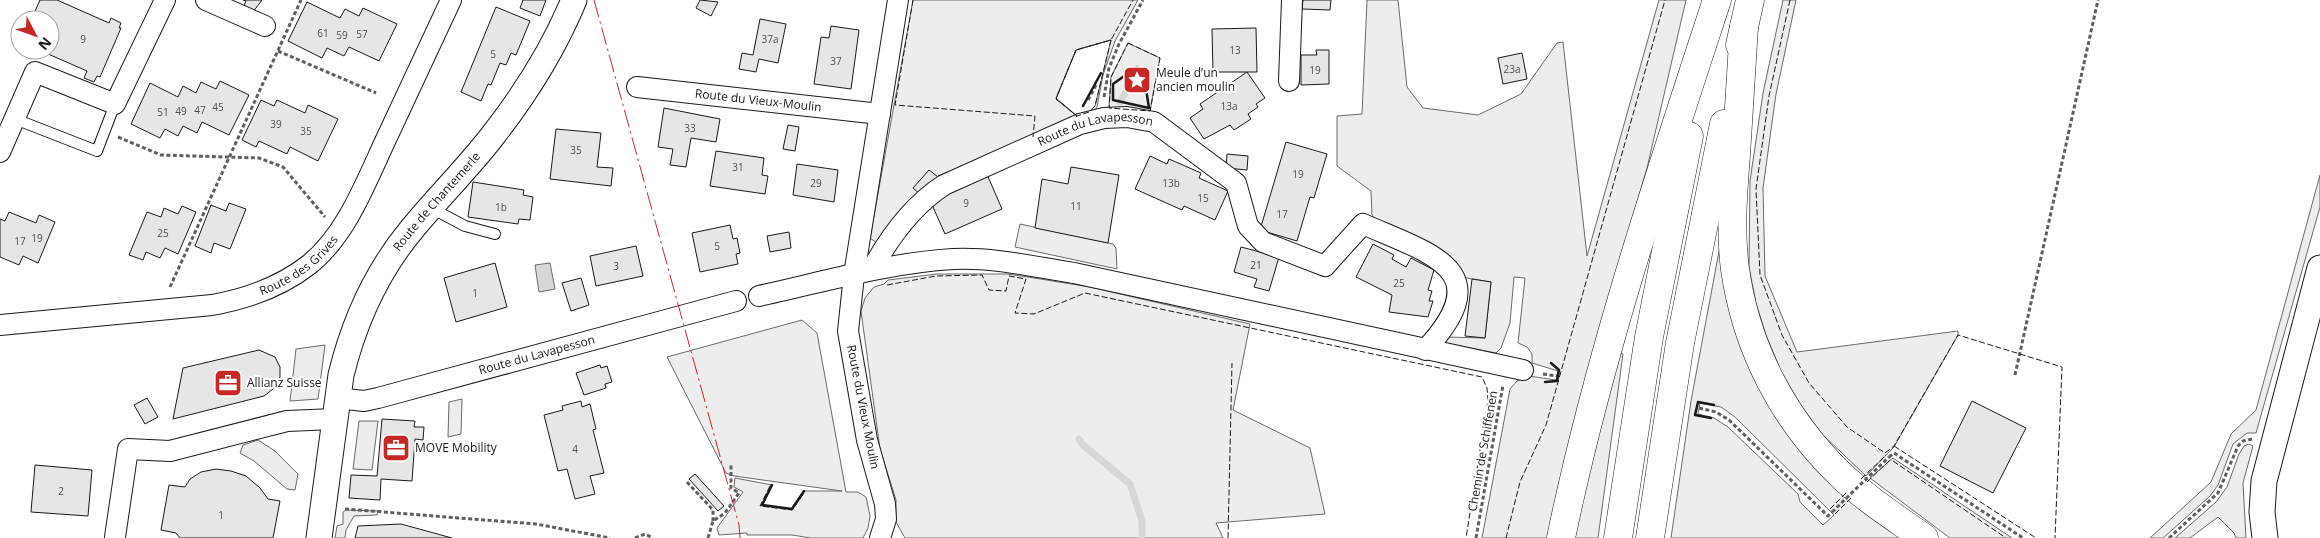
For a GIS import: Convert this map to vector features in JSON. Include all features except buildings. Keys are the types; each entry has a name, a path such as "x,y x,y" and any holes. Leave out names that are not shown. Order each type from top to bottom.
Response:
{"highway":[{"path":"1561,538 1581,450 1648,211 1717,0"},
{"path":"1618,538 1639,396 1658,286 1717,0"},
{"path":"1650,538 1680,343 1750,0"},
{"path":"1744,27 1733,228 1742,307 1754,344 1769,379 1783,403 1813,445 1842,476 1924,538"}],"street":[{"path":"0,152 35,72 115,104 165,0"},
{"path":"206,0 265,26"},
{"name":"Route des Grives","path":"0,325 212,306 235,301 271,287 309,265 337,232 358,198 451,0"},
{"name":"Route de Chantemerle","path":"320,531 336,409 347,352 365,304 395,252 511,112 552,46 574,0"},
{"path":"863,272 880,114 898,0"},
{"path":"1289,81 1292,0"},
{"name":"Route du Vieux-Moulin","path":"637,87 880,114"},
{"name":"Route du Lavapesson","path":"863,272 929,195 944,185 1080,124 1104,118 1127,116 1154,122 1236,183 1248,226 1263,242 1325,266 1363,224 1438,259 1449,268 1457,280 1457,306 1444,329 1425,350"},
{"path":"759,296 863,272 954,259 1008,263 1074,273 1515,369"},
{"path":"2265,538 2262,512 2264,481 2320,268"},
{"name":"Route du Vieux Moulin","path":"863,272 848,332 867,440 885,504 886,519 880,538"},
{"name":"Route du Lavapesson","path":"336,409 736,301"},
{"path":"115,537 128,449 170,451 336,409"}],"lane":[{"path":"14,119 97,151 115,104"},
{"path":"431,208 465,226 495,234"}],"path":[{"path":"167,295 301,0"},
{"path":"1104,118 1104,100 1109,68 1119,44 1143,0"},
{"path":"2015,375 2098,0"},
{"path":"278,52 376,93"},
{"path":"104,131 160,155 259,158 284,167 328,222"},
{"name":"Chemin de Schiffenen","path":"1476,538 1515,369"},
{"path":"1699,408 1716,412 1729,420 1828,516 1894,453 2023,538"},
{"path":"2169,538 2218,493 2238,446 2243,440 2273,441"},
{"path":"713,521 725,513 739,493 731,488 731,465"},
{"path":"687,482 712,510 713,521 710,538"},
{"path":"320,531 348,507 536,524 610,538"},
{"path":"635,538 645,534 653,538"}],"shaded area":[{"path":"913,0 1138,0 1115,41 1103,75 1097,107 1093,114 938,176 877,243 870,238","holes":["1111,40 1095,106 1089,112 1077,116 1056,98 1076,50"]},
{"path":"1367,0 1398,0 1407,87 1423,108 1478,115 1521,94 1557,43 1563,42 1587,256 1659,0 1686,0 1647,168 1578,407 1548,538 1482,538 1510,389 1517,381 1529,376 1556,380 1558,371 1532,363 1532,354 1527,347 1518,343 1525,278 1514,277 1510,323 1501,348 1496,353 1443,342 1447,337 1485,338 1491,282 1461,277 1378,223 1372,215 1371,191 1337,166 1337,116 1362,114"},
{"path":"1783,0 1796,0 1776,94 1763,188 1765,276 1797,352 1958,331 1958,335 1894,447 1866,476 1822,434 1800,404 1781,371 1766,335 1756,303 1749,267 1750,181 1763,93"},
{"path":"1128,43 1160,58 1150,111 1109,108 1111,77"},
{"path":"2320,175 2320,207 2256,433 2247,433 2233,444 2218,485 2210,496 2163,538 2150,538 2211,482 2231,434 2256,410"},
{"path":"1020,224 1113,244 1116,248 1117,269 1015,247"},
{"path":"1720,246 1763,381 1912,538 1671,538 1691,401","holes":["1700,403 1721,407 1735,417 1834,515 1823,525 1800,502 1798,494 1728,427 1714,418 1698,414"]},
{"path":"550,263 555,289 539,292 535,265"},
{"path":"937,274 1007,274 1028,277 1090,287 1250,324 1233,410 1310,448 1325,514 1216,523 1223,538 905,538 896,522 896,500 880,449 861,311 865,298 874,287 884,284 888,280"},
{"path":"802,320 817,333 846,492 858,492 866,497 870,516 868,528 863,538 811,538 792,535 747,535 747,533 719,535 717,528 743,492 734,487 735,478 772,485 763,505 791,509 804,491 842,491 734,476 726,473 667,357"},
{"path":"325,345 318,399 290,401 296,349"},
{"path":"1616,352 1623,354 1598,538 1567,538"},
{"path":"462,399 461,434 448,437 449,402"},
{"path":"359,421 378,421 372,470 353,469"},
{"path":"258,440 275,451 298,474 295,490 287,489 254,461 240,453 243,445"},
{"path":"2249,444 2253,446 2243,483 2246,538 2236,538 2234,533 2218,517 2190,538 2175,538 2216,502 2227,487 2239,454 2244,446"},
{"path":"1893,458 2012,538 1950,538 1870,478"},
{"path":"346,510 378,511 377,515 354,516 346,530 345,538 335,538 337,526 343,524 343,512"}],"waterway":[{"path":"1120,102 1139,69"},
{"path":"1079,439 1082,444 1130,484 1142,521 1142,538"}],"fence":[{"path":"913,0 895,105 1035,116 1033,137"},
{"path":"1076,117 1056,99 1076,50 1111,40 1133,0"},
{"path":"1506,538 1520,482 1546,425 1665,0"},
{"path":"1790,0 1769,96 1756,189 1760,275 1782,335 1809,383 1847,427 1885,453 1894,446 1958,335 2062,367 2055,538"},
{"path":"1111,40 1095,106 1089,112 1077,116 1056,99 1076,50 1111,40"},
{"path":"1128,43 1160,58 1150,111 1109,108 1111,77 1128,43"},
{"path":"887,285 936,276 982,275 989,290 1006,291 1009,276 1026,279 1015,313 1034,314 1085,293 1482,377 1487,388 1488,400 1466,538"},
{"path":"1228,538 1232,363"},
{"path":"1894,446 2036,538"},
{"path":"1861,479 1886,455"},
{"path":"1867,482 1890,460"},
{"path":"1893,461 2006,538"},
{"path":"770,486 760,506 792,510 804,493"},
{"path":"1830,509 1846,493"},
{"path":"1835,514 1851,498"}],"wall":[{"path":"1137,67 1143,70 1149,108 1113,100 1113,84 1137,67"},
{"path":"1083,106 1101,73"},
{"path":"1545,382 1557,381 1559,370 1551,363"},
{"path":"1711,418 1695,415 1698,402 1714,405"},
{"path":"772,485 762,505 792,509 804,491"}],"power":[{"path":"594,0 739,525 740,538"}],"place":[{"name":"Meule d’un ancien moulin","path":"1137,80"},
{"name":"Allianz Suisse","path":"228,383"},
{"name":"MOVE Mobility","path":"396,448"}]}
